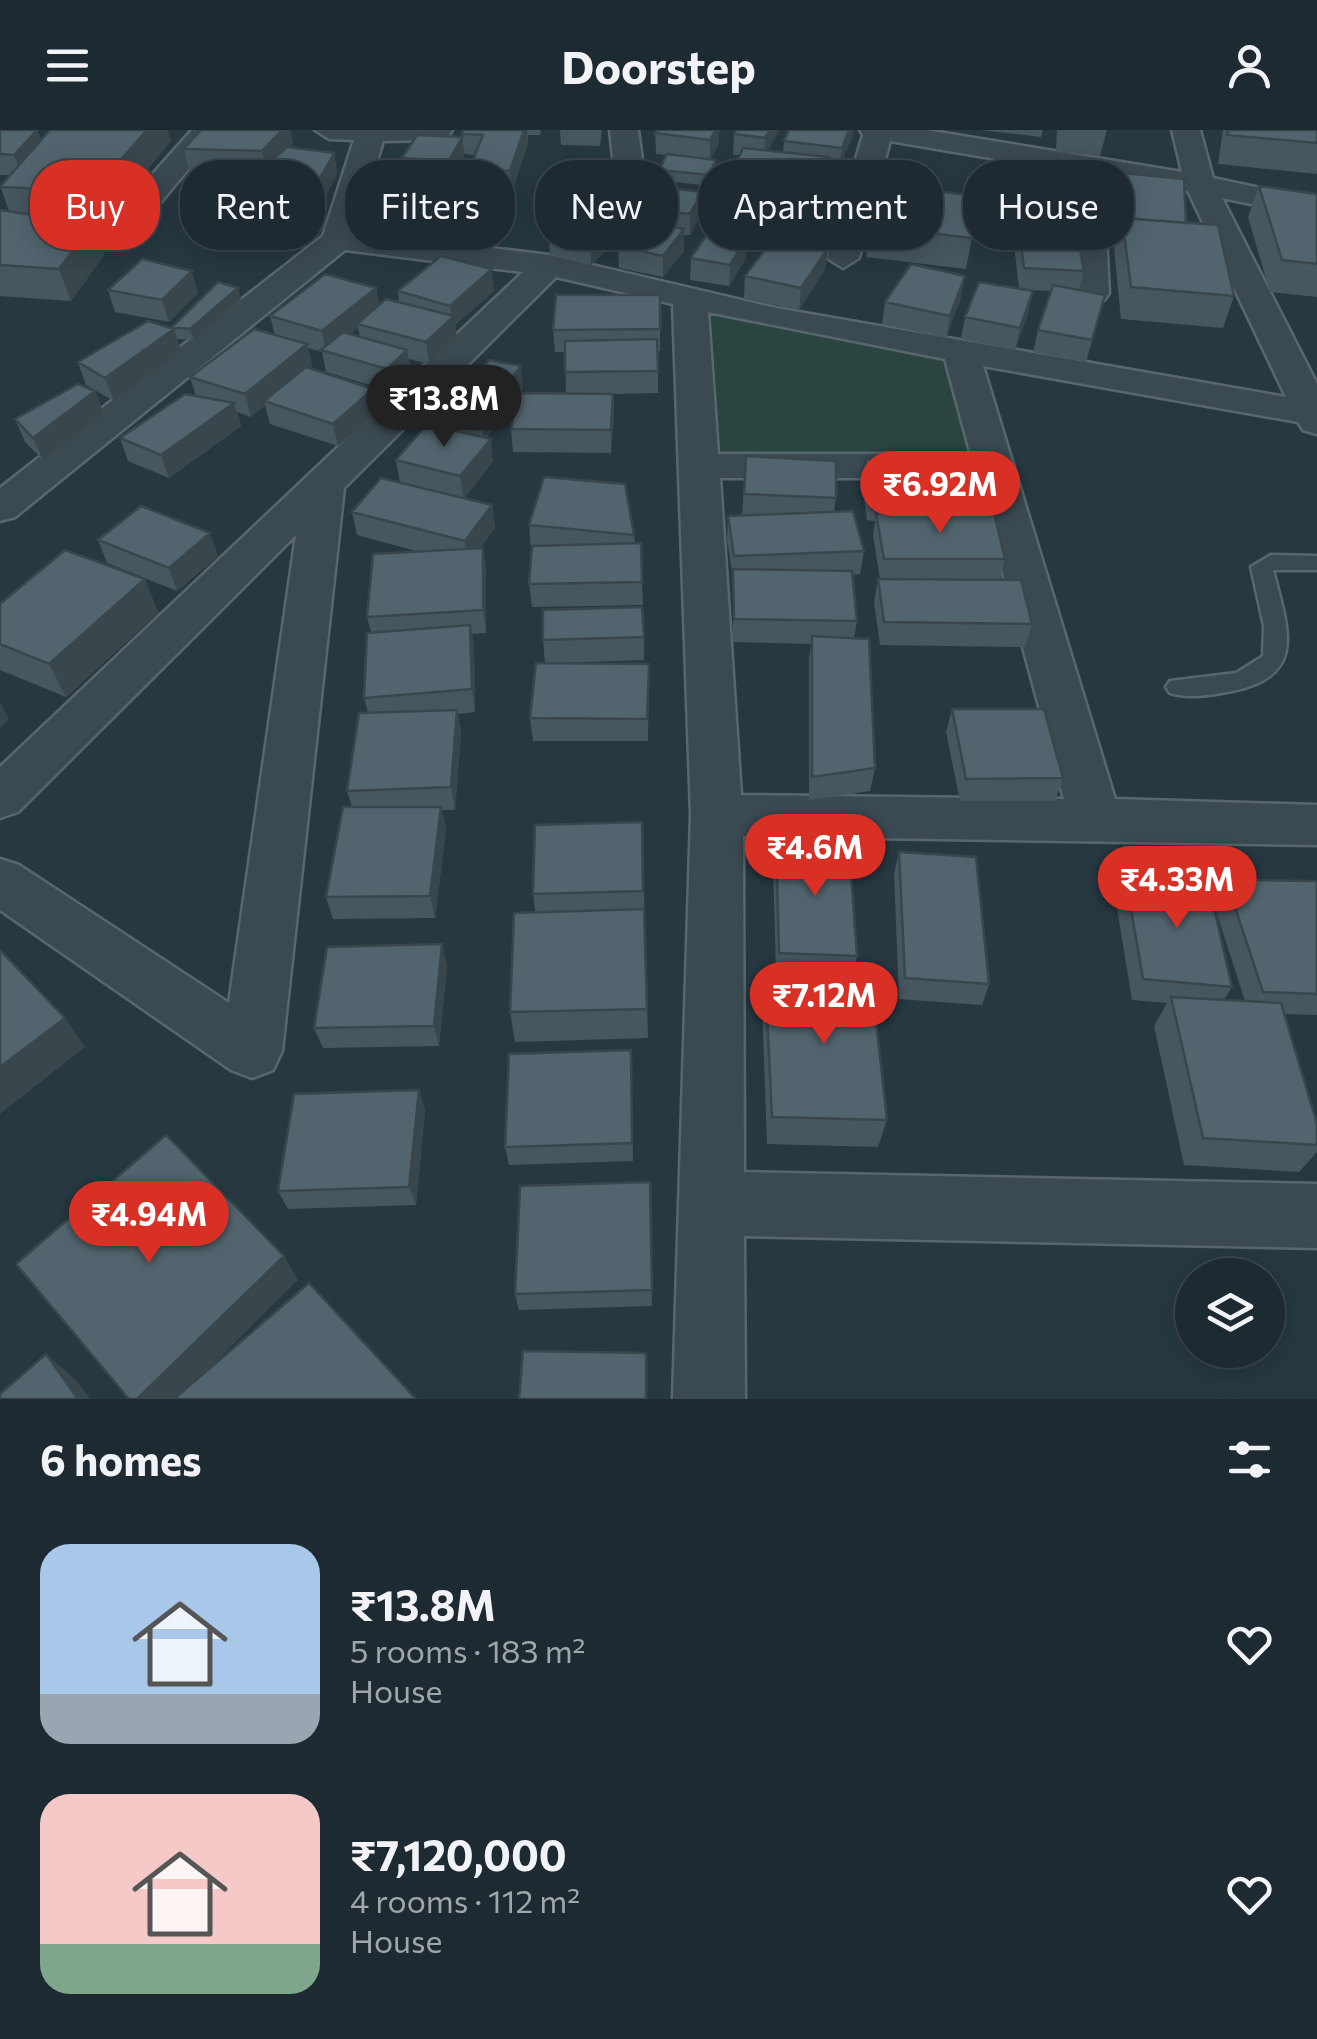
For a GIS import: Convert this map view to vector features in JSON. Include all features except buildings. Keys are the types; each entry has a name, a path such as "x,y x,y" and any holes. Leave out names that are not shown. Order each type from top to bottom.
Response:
{"street":[{"path":"160,184 207,130"},
{"path":"328,130 436,134 438,130"},
{"path":"624,130 628,160"},
{"path":"842,258 876,130 1053,160"},
{"path":"1186,130 1200,184 1314,417"},
{"path":"0,508 338,240 372,132 353,131"},
{"path":"1134,173 1317,209"},
{"path":"338,240 549,265 690,298 1314,417"},
{"path":"1091,250 1092,293"},
{"path":"0,798 549,265"},
{"path":"690,298 717,815 709,1399"},
{"path":"962,350 1095,819 1317,826"},
{"path":"699,466 995,466"},
{"path":"0,881 252,1051 324,484"},
{"path":"717,815 1150,820"},
{"path":"712,1203 1317,1216"}],"lane":[{"path":"1178,687 1223,685 1253,676 1270,662 1278,648 1262,567 1270,562 1317,563"}],"green space":[{"path":"708,311 950,356 977,454 710,457"}]}
